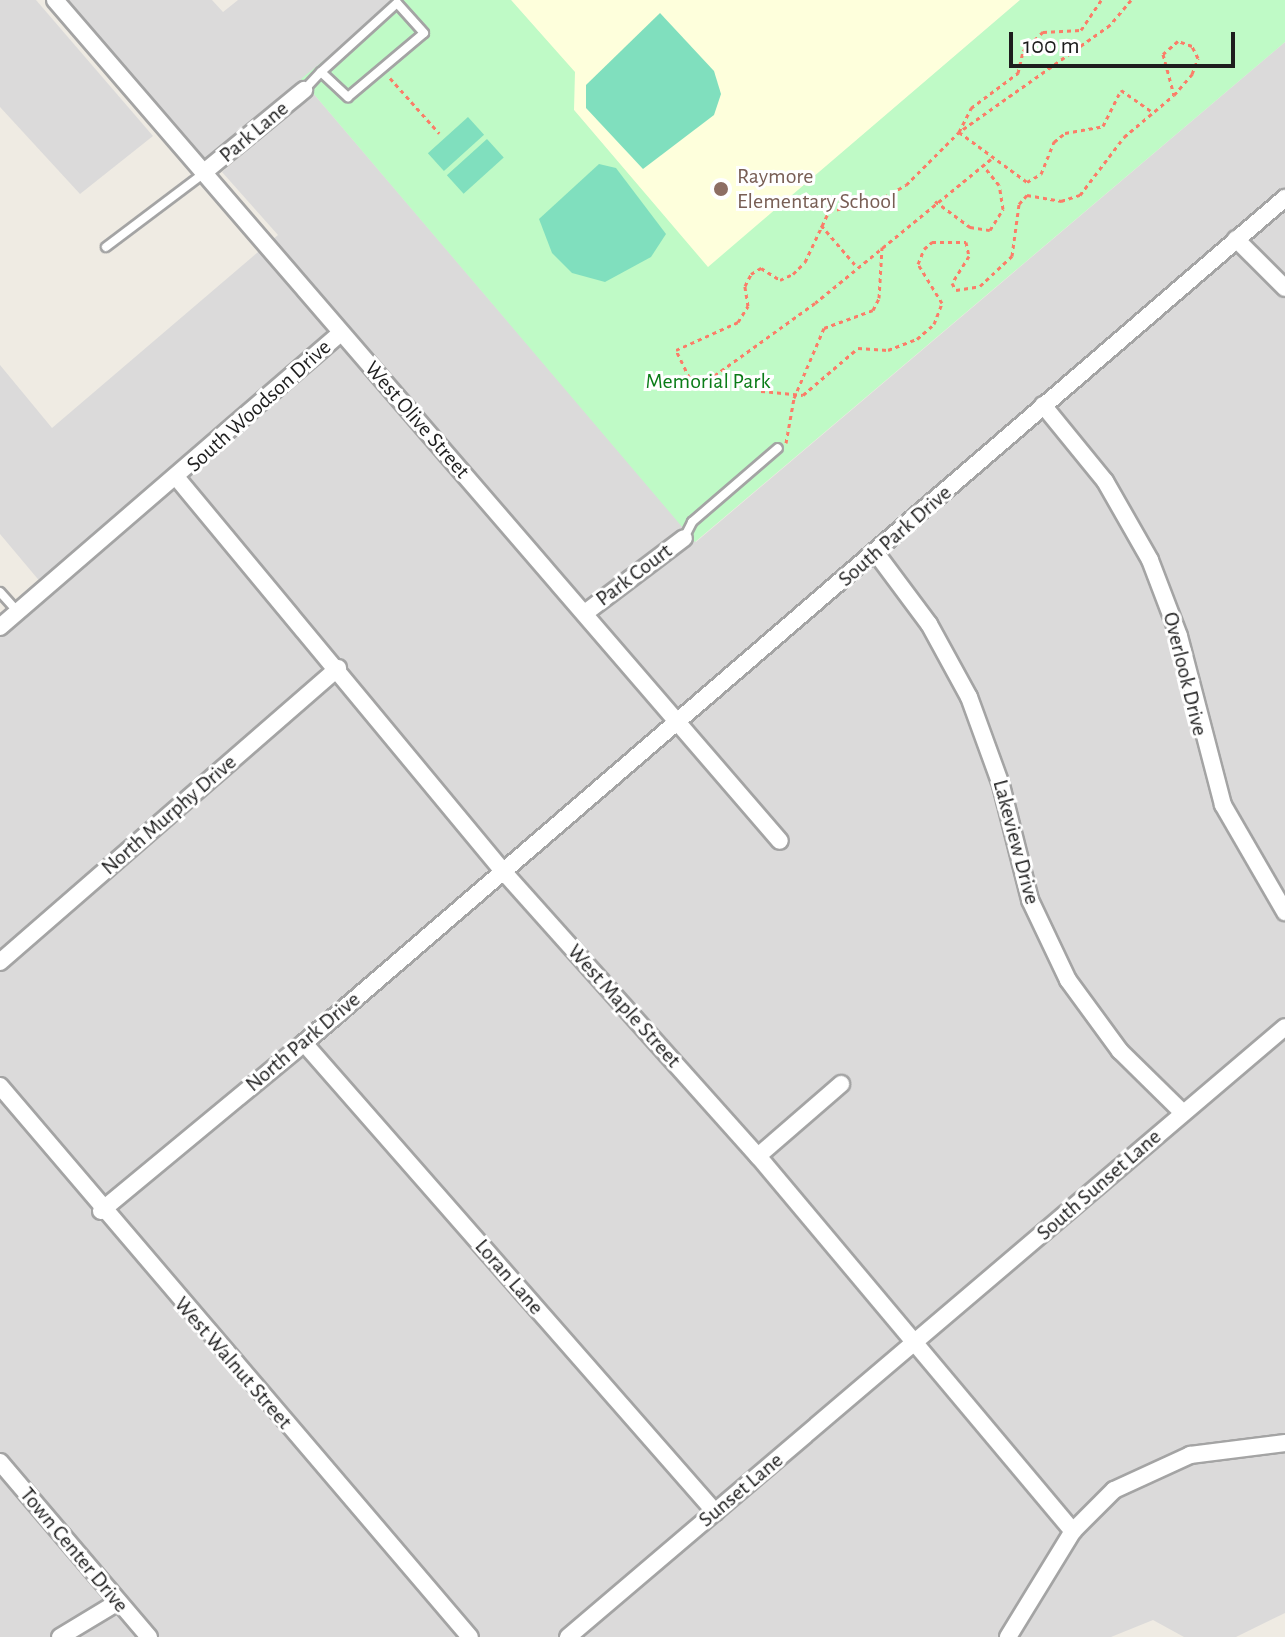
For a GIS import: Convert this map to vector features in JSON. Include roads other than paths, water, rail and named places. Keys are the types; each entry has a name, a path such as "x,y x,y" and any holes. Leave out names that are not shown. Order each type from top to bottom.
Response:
{"street":[{"name":"West Olive Street","path":"55,0 780,841"},
{"name":"Park Lane","path":"203,173 304,90"},
{"name":"South Park Drive","path":"502,870 876,553 1285,198"},
{"path":"1236,239 1285,288"},
{"name":"South Woodson Drive","path":"0,627 177,478 341,333"},
{"name":"Overlook Drive","path":"1043,405 1105,481 1150,560 1179,636 1223,805 1285,912"},
{"name":"West Maple Street","path":"177,478 338,668 502,870 758,1156 1073,1531"},
{"name":"Park Court","path":"585,613 684,538"},
{"name":"Lakeview Drive","path":"876,553 929,624 969,697 1001,785 1030,900 1068,980 1120,1051 1183,1113"},
{"name":"North Murphy Drive","path":"0,962 338,668"},
{"name":"North Park Drive","path":"101,1211 304,1043 502,870"},
{"name":"South Sunset Lane","path":"915,1345 1285,1027"},
{"name":"Loran Lane","path":"304,1043 715,1512"},
{"path":"758,1156 841,1084"},
{"name":"West Walnut Street","path":"0,1086 101,1211 470,1637"},
{"name":"Sunset Lane","path":"568,1637 915,1345"},
{"path":"1008,1637 1073,1531 1114,1490 1161,1464 1220,1449 1285,1443"},
{"name":"Town Center Drive","path":"0,1462 149,1637"},
{"path":"60,1637 118,1602"}],"lane":[{"path":"304,90 321,72 397,3 424,33 348,97 321,72"},
{"path":"106,247 203,173"},
{"path":"684,538 692,522 778,448"},
{"path":"0,592 18,612"}],"place":[{"name":"Raymore Elementary School","path":"721,189"}],"park label":[{"name":"Memorial Park","path":"708,382"}]}
